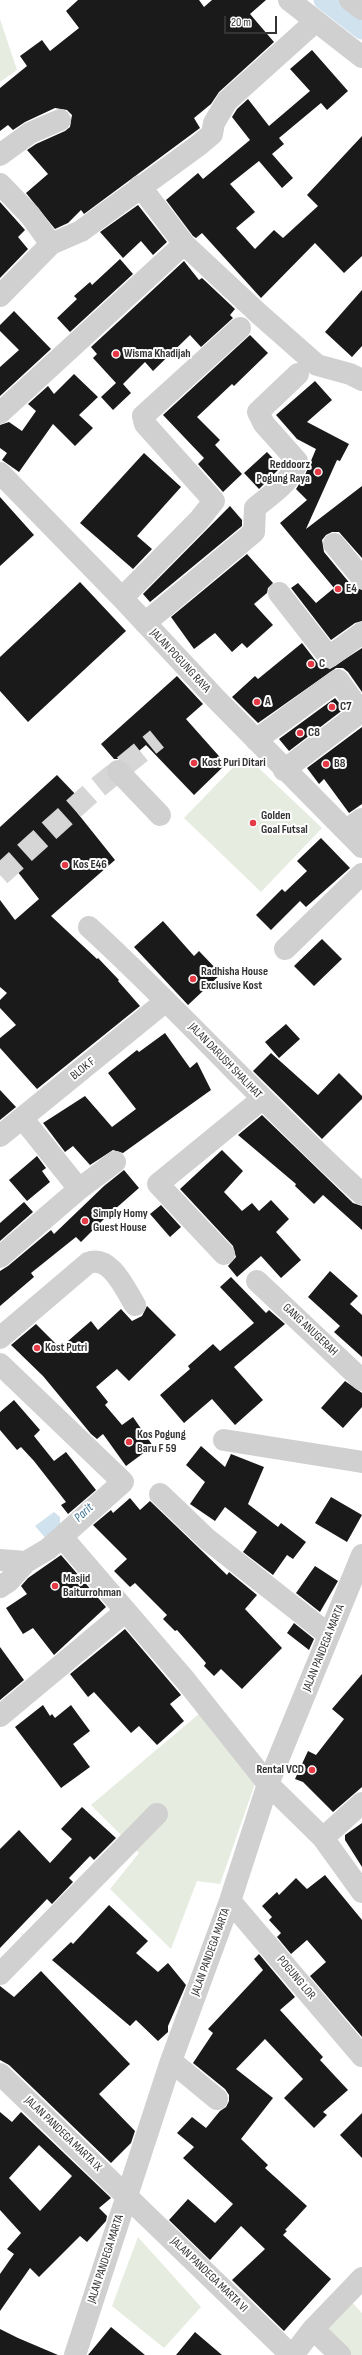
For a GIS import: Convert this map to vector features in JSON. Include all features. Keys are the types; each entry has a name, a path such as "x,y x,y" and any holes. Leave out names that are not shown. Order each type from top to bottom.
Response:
{"street":[{"path":"289,0 362,57"},
{"path":"350,0 362,9"},
{"path":"0,296 51,244 81,231 212,134 214,123 226,101 316,21"},
{"path":"0,155 30,133 60,120"},
{"path":"0,184 30,215 51,244"},
{"path":"140,186 184,244 258,313 317,365 350,374 362,380"},
{"path":"0,413 184,244"},
{"path":"122,598 199,520 214,502 145,424 143,416 240,328"},
{"path":"145,623 254,532 255,508 285,484 294,471 297,461 264,424 258,412 298,374"},
{"name":"JALAN POGUNG RAYA","path":"0,473 122,598 284,770 354,825 362,847"},
{"path":"334,544 362,578"},
{"path":"279,593 329,657 362,633"},
{"path":"256,740 338,680 362,712 284,770"},
{"path":"118,771 160,815"},
{"path":"285,949 362,874"},
{"name":"JALAN DARUSH SHALIHAT","path":"89,927 166,1001 262,1099 362,1194"},
{"name":"BLOK F","path":"0,1136 23,1119 166,1001"},
{"path":"224,1254 158,1184 262,1099"},
{"path":"23,1119 80,1189"},
{"path":"0,1257 80,1189 115,1162"},
{"path":"0,1338 88,1263 96,1260 110,1268 135,1305"},
{"name":"GANG ANUGERAH","path":"257,1281 362,1380"},
{"path":"0,1364 123,1482 48,1549 26,1562 10,1581 0,1587"},
{"path":"224,1440 362,1462"},
{"path":"160,1494 207,1539 329,1635"},
{"path":"62,1537 186,1681 268,1784 323,1838 362,1892"},
{"name":"JALAN PANDEGA MARTA","path":"75,2355 171,2060 230,1901 268,1784 362,1555"},
{"path":"0,1560 26,1562"},
{"path":"0,1716 126,1611"},
{"path":"323,1838 362,1803"},
{"path":"0,1974 156,1814"},
{"name":"POGUNG LOR","path":"230,1901 362,2056"},
{"path":"171,2060 217,2099"},
{"name":"JALAN PANDEGA MARTA IX","path":"3,2082 126,2195"},
{"name":"JALAN PANDEGA MARTA VI","path":"126,2195 292,2355 313,2329 362,2278"},
{"path":"313,2329 340,2355"}],"shaded area":[{"path":"0,19 17,70 0,82"},
{"name":"Golden Goal Futsal","path":"245,755 322,828 261,892 184,818"},
{"path":"200,1713 257,1778 220,1884 197,1881 171,1949 110,1889 139,1853 91,1805"},
{"path":"138,2237 201,2307 164,2348 112,2306"},
{"path":"344,2294 362,2313 362,2355 333,2355 314,2337"}],"water":[{"path":"54,1512 60,1517 60,1534 48,1541 35,1526"}],"building":[{"path":"78,0 199,0 204,7 212,0 266,0 250,14 274,42 219,92 211,104 194,118 200,128 84,214 81,210 68,223 55,229 26,193 48,174 27,150 36,144 65,131 70,127 72,115 67,110 55,108 25,122 13,130 8,125 0,131 0,88 27,66 20,56 42,40 50,51 79,28 66,11"},
{"path":"312,50 348,91 327,110 321,103 279,138 284,144 272,154 293,178 282,188 259,161 230,184 255,212 236,228 255,249 274,230 283,238 318,206 307,195 362,136 362,256 344,273 315,243 261,298 202,233 196,238 193,236 166,200 198,173 203,179 250,140 232,117 237,109 248,99 269,126 310,91 290,69"},
{"path":"0,202 25,230 18,237 28,249 0,278"},
{"path":"138,205 167,242 153,255 141,241 123,258 100,232"},
{"path":"120,259 133,274 70,332 57,318 77,299 74,296 90,282 92,285"},
{"path":"184,261 199,280 202,278 235,309 230,315 233,318 201,347 190,335 153,371 145,362 123,384 131,393 113,410 101,397 116,383 93,358 97,354 91,347"},
{"path":"362,290 362,346 352,357 325,332"},
{"path":"14,311 51,349 0,396 0,367 19,350 0,331 0,325"},
{"path":"250,335 268,353 234,386 232,384 197,417 220,440 215,445 242,474 223,492 198,464 204,458 163,415"},
{"path":"74,374 98,397 79,415 93,428 75,446 53,424 19,472 2,460 7,453 0,448 0,425 9,422 22,431 36,411 28,404 48,386 54,394"},
{"path":"315,381 332,400 307,422 349,444 340,461 337,460 306,529 362,486 362,558 339,532 332,532 326,535 322,540 324,552 352,586 362,590 362,621 355,623 331,640 291,588 298,583 316,603 334,588 280,523 307,500 296,489 305,475 316,449 297,439 276,415"},
{"path":"267,452 281,467 259,489 244,473"},
{"path":"144,453 181,487 137,536 152,549 133,569 80,523"},
{"path":"0,497 34,535 0,566"},
{"path":"230,506 242,520 242,526 150,602 143,594"},
{"path":"247,554 273,583 268,588 267,593 254,604 273,625 247,648 242,643 232,652 215,633 194,649 171,617"},
{"path":"80,582 126,631 28,722 0,691 0,657"},
{"path":"302,643 319,665 330,669 362,648 362,692 348,672 343,668 336,668 258,723 232,697 255,676 258,679"},
{"path":"177,676 203,704 186,719 226,764 194,795 146,745 126,762 121,759 114,759 101,744"},
{"path":"335,698 344,709 289,751 279,739"},
{"path":"362,727 362,804 349,813 324,779 319,784 307,768"},
{"path":"57,775 79,798 71,805 115,860 51,916 97,959 98,958 119,980 118,981 140,1006 37,1089 0,1048 0,1038 16,1025 0,1008 0,1000 7,993 0,987 0,900 15,920 39,899 10,862 0,871 0,827"},
{"path":"321,838 350,868 306,907 300,901 271,930 256,915 282,889 285,892 307,871 297,861"},
{"path":"163,921 194,956 199,951 221,974 188,1005 134,947"},
{"path":"322,939 342,959 314,986 294,966"},
{"path":"286,1024 300,1039 279,1058 265,1042"},
{"path":"165,1033 190,1068 197,1062 211,1090 123,1153 113,1150 90,1165 73,1146 65,1152 43,1123 85,1096 112,1127 136,1109 108,1073 137,1050 139,1052"},
{"path":"271,1053 318,1095 339,1073 362,1096 362,1099 322,1139 253,1071"},
{"path":"0,1090 16,1107 0,1120"},
{"path":"262,1115 353,1203 362,1206 362,1230 323,1195 314,1204 295,1186 296,1184 238,1135"},
{"path":"222,1150 243,1171 224,1192 242,1211 252,1203 259,1211 271,1200 289,1219 276,1232 301,1260 281,1278 261,1256 237,1277 228,1266 236,1257 233,1246 180,1189"},
{"path":"37,1156 46,1168 42,1171 50,1182 27,1201 9,1180"},
{"path":"124,1170 139,1188 106,1217 81,1242 76,1237 31,1273 34,1277 0,1306 0,1271 51,1230 54,1234 104,1186"},
{"path":"24,1202 33,1212 0,1241 0,1223"},
{"path":"161,1205 181,1227 170,1237 150,1214"},
{"path":"330,1271 358,1296 350,1304 362,1315 362,1357 334,1332 340,1326 308,1297"},
{"path":"231,1277 266,1313 269,1310 285,1324 234,1367 263,1400 235,1425 212,1399 184,1423 160,1395 190,1369 188,1366 213,1344 220,1351 254,1323 220,1287"},
{"path":"147,1306 176,1335 129,1381 117,1369 96,1387 108,1402 105,1405 122,1425 133,1417 153,1446 126,1466 103,1434 97,1439 91,1434 43,1376 11,1345 36,1324 60,1348 91,1321 98,1330 121,1309 132,1321 142,1316"},
{"path":"345,1381 362,1393 362,1407 343,1428 321,1408"},
{"path":"14,1400 40,1430 34,1436 54,1461 66,1452 96,1490 68,1514 61,1505 66,1502 34,1461 21,1447 17,1450 0,1430 0,1412"},
{"path":"201,1446 225,1467 231,1454 264,1467 248,1504 278,1527 281,1523 306,1542 293,1559 287,1555 273,1575 243,1552 257,1532 225,1507 215,1521 190,1504 205,1482 186,1465"},
{"path":"331,1497 362,1515 347,1542 315,1523"},
{"path":"130,1498 140,1510 150,1501 227,1575 229,1572 257,1595 245,1609 282,1648 242,1689 221,1669 214,1676 204,1666 206,1663 177,1630 175,1631 163,1619 167,1615 135,1583 130,1587 114,1571 127,1559 93,1525 111,1510 113,1513"},
{"path":"61,1555 106,1607 54,1655 33,1628 23,1634 6,1608 27,1594 21,1586 28,1578"},
{"path":"315,1566 338,1581 320,1612 296,1593"},
{"path":"294,1623 314,1639 309,1650 287,1633"},
{"path":"125,1629 181,1695 170,1704 184,1721 157,1745 139,1726 131,1733 94,1692 88,1697 70,1674"},
{"path":"0,1647 24,1680 0,1700"},
{"path":"362,1674 362,1787 333,1812 303,1782 295,1779 308,1751 316,1755 344,1719 332,1709"},
{"path":"43,1705 50,1716 52,1714 55,1718 71,1705 90,1731 73,1744 90,1767 61,1788 15,1727"},
{"path":"82,1807 116,1838 94,1860 90,1856 69,1878 73,1882 52,1904 47,1899 0,1948 0,1849 19,1830 50,1863 72,1839 61,1829"},
{"path":"362,1823 362,1867 345,1840 345,1835"},
{"path":"325,1875 362,1920 362,2037 310,1976 326,1962 307,1940 291,1954 277,1937 281,1933 269,1920 272,1917 262,1906 277,1892 279,1895 296,1878 307,1889"},
{"path":"109,1905 148,1941 136,1953 158,1972 168,1963 186,1985 168,2026 168,2032 158,2041 136,2020 130,2026 52,1960 71,1942 73,1944"},
{"path":"259,1954 295,1997 280,2010 323,2057 320,2060 348,2090 323,2112 327,2115 314,2128 284,2098 303,2079 265,2039 236,2069 273,2098 241,2139 268,2165 265,2168 307,2206 285,2230 287,2231 283,2235 331,2279 284,2331 232,2280 265,2249 241,2226 210,2260 169,2220 188,2199 215,2223 233,2204 183,2158 194,2147 177,2133 192,2117 206,2128 220,2111 226,2107 229,2101 229,2095 225,2089 193,2063 213,2033 208,2029 263,1970 254,1959"},
{"path":"41,1971 130,2064 99,2094 135,2131 131,2143 111,2163 9,2065 0,2060 0,1986 14,1997"},
{"path":"0,2112 12,2122 21,2112 111,2198 99,2208 107,2216 106,2221 87,2242 80,2236 39,2277 30,2268 0,2311 0,2274 14,2254 7,2249 21,2233 0,2210","holes":["39,2145 72,2176 40,2211 9,2178"]},
{"path":"362,2113 362,2158 340,2135"},
{"path":"111,2327 145,2355 88,2355"},
{"path":"0,2329 18,2338 58,2355 0,2355"},
{"path":"195,2332 222,2355 176,2355"}],"waterway":[{"path":"323,0 362,30"}],"tunnel":[{"path":"0,875 92,792 157,739"}],"place":[{"name":"Wisma Khadijah","path":"116,354"},
{"name":"Reddoorz Pogung Raya","path":"318,472"},
{"name":"E4","path":"338,589"},
{"name":"C","path":"311,664"},
{"name":"A","path":"257,702"},
{"name":"C7","path":"332,707"},
{"name":"C8","path":"300,733"},
{"name":"Kost Puri Ditari","path":"194,763"},
{"name":"B8","path":"326,764"},
{"name":"Golden Goal Futsal","path":"253,823"},
{"name":"Kos E46","path":"65,865"},
{"name":"Radhisha House Exclusive Kost","path":"193,979"},
{"name":"Simply Homy Guest House","path":"85,1221"},
{"name":"Kost Putri","path":"37,1348"},
{"name":"Kos Pogung Baru F 59","path":"129,1442"},
{"name":"Masjid Baiturrohman","path":"55,1586"},
{"name":"Rental VCD","path":"312,1770"}],"water label":[{"name":"Parit","path":"84,1513"}]}
